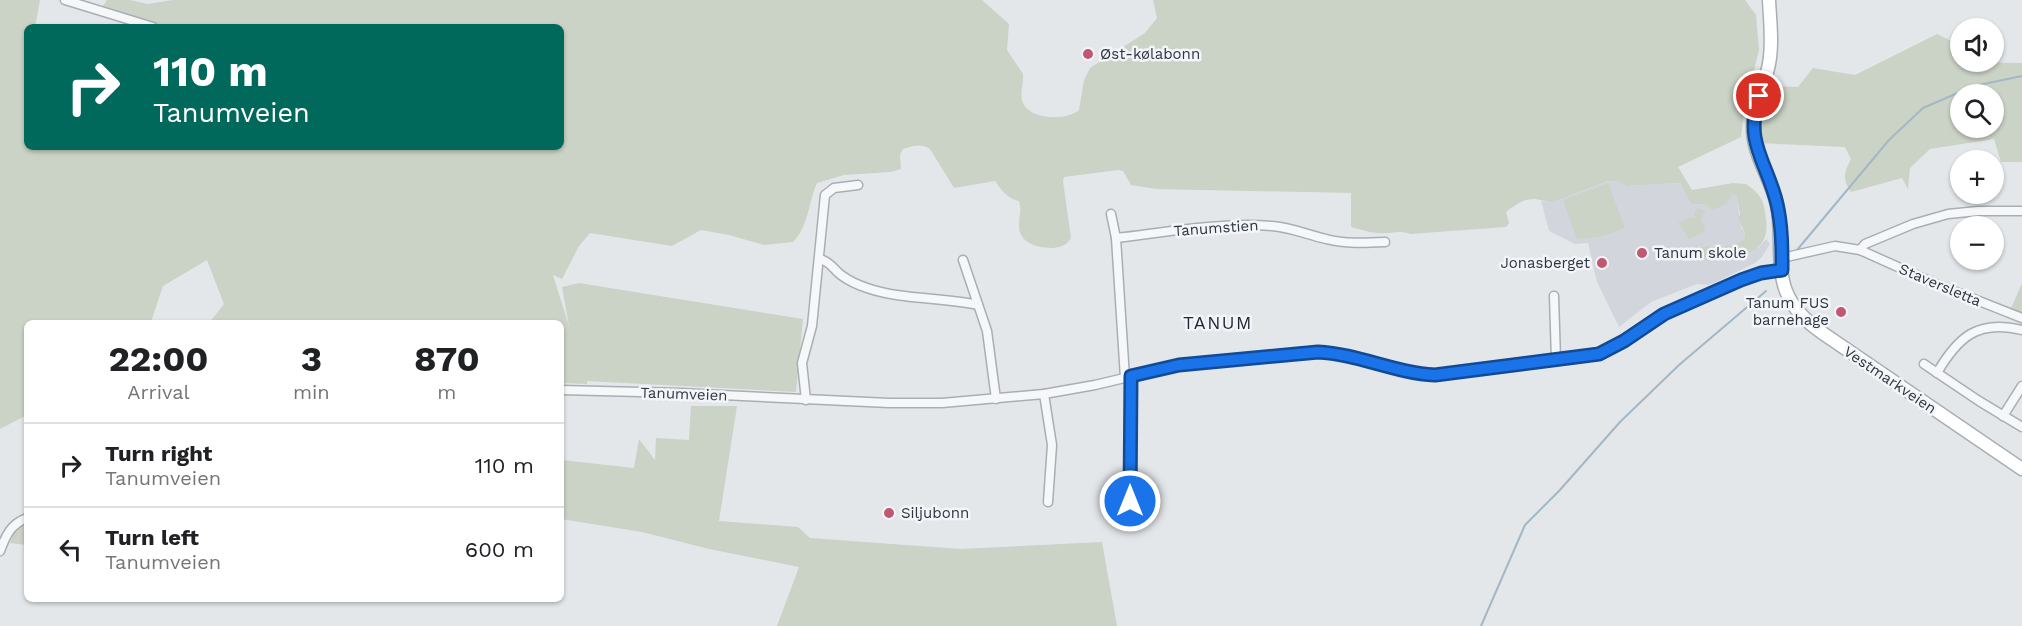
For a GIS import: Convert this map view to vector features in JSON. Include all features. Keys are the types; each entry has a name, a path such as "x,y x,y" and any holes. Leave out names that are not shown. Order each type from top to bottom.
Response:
{"main road":[{"path":"1769,0 1771,41 1769,63 1755,108 1753,134 1777,205 1781,228 1782,264"},
{"name":"Vestmarkveien","path":"1782,264 1784,285 1790,299 1810,324 2022,469"}],"street":[{"path":"65,0 143,24"},
{"path":"806,400 802,363 812,326 825,195 834,188 858,184"},
{"path":"1860,250 1865,244 1925,220 1978,211 2022,211"},
{"path":"1111,214 1116,238 1128,377 1130,520"},
{"name":"Tanumstien","path":"1116,238 1211,226 1252,224 1276,226 1327,240 1356,243 1385,242"},
{"name":"Staversletta","path":"1782,264 1835,246 1860,250 1936,284 2022,318"},
{"path":"820,258 827,261 839,274 851,282 869,289 900,296 978,305"},
{"path":"963,260 987,331 996,399"},
{"name":"Tanumveien","path":"564,390 907,404 1044,394 1179,365 1318,352 1338,353 1413,373 1435,375 1584,357 1609,350 1664,314 1782,264"},
{"path":"1554,296 1556,360"},
{"name":"Staversletta","path":"1938,374 1956,345 1974,331 1997,326 2022,330"},
{"path":"1924,364 2022,427"},
{"path":"2003,416 2022,386"},
{"path":"1044,394 1052,446 1048,502"},
{"path":"0,551 9,529 24,519"}],"shaded area":[{"path":"0,0 40,0 36,24 24,24 24,150 564,150 564,24 152,24 102,7 107,0 130,0 148,4 173,0 982,0 1009,24 1007,50 1023,74 1021,96 1023,103 1033,113 1049,117 1066,116 1079,110 1084,80 1090,68 1145,33 1157,18 1153,0 1745,0 1756,15 1759,50 1744,112 1741,137 1678,167 1692,190 1733,183 1746,184 1759,195 1763,203 1766,232 1762,242 1755,249 1735,256 1700,259 1696,257 1694,249 1732,245 1744,239 1745,233 1738,219 1740,214 1736,195 1732,194 1724,205 1711,210 1707,205 1691,204 1680,183 1627,186 1618,181 1608,181 1556,201 1531,199 1523,201 1506,212 1509,223 1506,227 1410,234 1368,232 1351,227 1351,193 1156,189 1131,185 1123,171 1118,170 1064,177 1071,238 1062,246 1045,248 1029,243 1021,236 1019,201 1005,194 995,181 954,188 930,149 917,146 903,149 900,155 901,169 891,172 844,175 817,183 805,222 793,242 764,245 701,230 672,246 590,233 579,246 562,279 553,275 569,326 562,287 579,283 803,319 796,392 587,381 587,384 564,383 564,320 212,320 224,304 207,260 163,286 152,320 24,320 24,417 0,429"},
{"path":"1937,34 1950,40 1950,72 2004,72 2004,63 2022,63 2022,162 2004,162 2004,150 1997,150 1994,139 1930,149 1910,168 1908,189 1902,178 1851,192 1845,176 1851,159 1845,147 1759,143 1759,121 1768,86 1798,87 1813,68 1855,75"},
{"name":"Tanum skole","path":"1608,181 1618,181 1627,186 1680,183 1691,204 1707,205 1711,210 1723,206 1732,194 1736,194 1741,227 1745,233 1744,239 1736,246 1710,246 1700,259 1737,255 1759,247 1766,239 1770,244 1755,263 1714,283 1697,284 1651,302 1619,327 1597,282 1588,243 1575,244 1549,231 1541,201 1556,201"},
{"path":"1608,183 1625,228 1600,237 1577,239 1563,200"},
{"path":"1697,208 1705,211 1701,220 1705,228 1704,232 1689,239 1678,223 1689,218 1697,218 1694,215"},
{"path":"2022,283 2022,324 2007,318"},
{"path":"691,406 737,406 719,521 798,527 810,538 961,549 1102,542 1117,626 777,626 799,567 709,549 642,532 564,519 564,460 634,468 639,439 655,460 656,438 689,440"},
{"path":"24,524 24,545 10,543 17,527"}],"waterway":[{"path":"1797,250 1889,140 1923,108 1974,86 2022,76"},
{"path":"1481,626 1525,525 1559,491 1620,422 1679,365 1766,291"}],"place":[{"name":"Øst-kølabonn","path":"1088,54"},
{"name":"Tanum skole","path":"1642,253"},
{"name":"Jonasberget","path":"1602,263"},
{"name":"Tanum FUS barnehage","path":"1841,312"},
{"name":"Siljubonn","path":"889,513"}],"district":[{"name":"TANUM","path":"1218,323"}],"route":[{"path":"1130,501 1131,376 1179,365 1318,352 1338,353 1423,375 1450,374 1584,357 1609,350 1650,321 1741,280 1761,273 1782,270 1781,228 1777,205 1753,134 1755,108 1759,96"}]}
